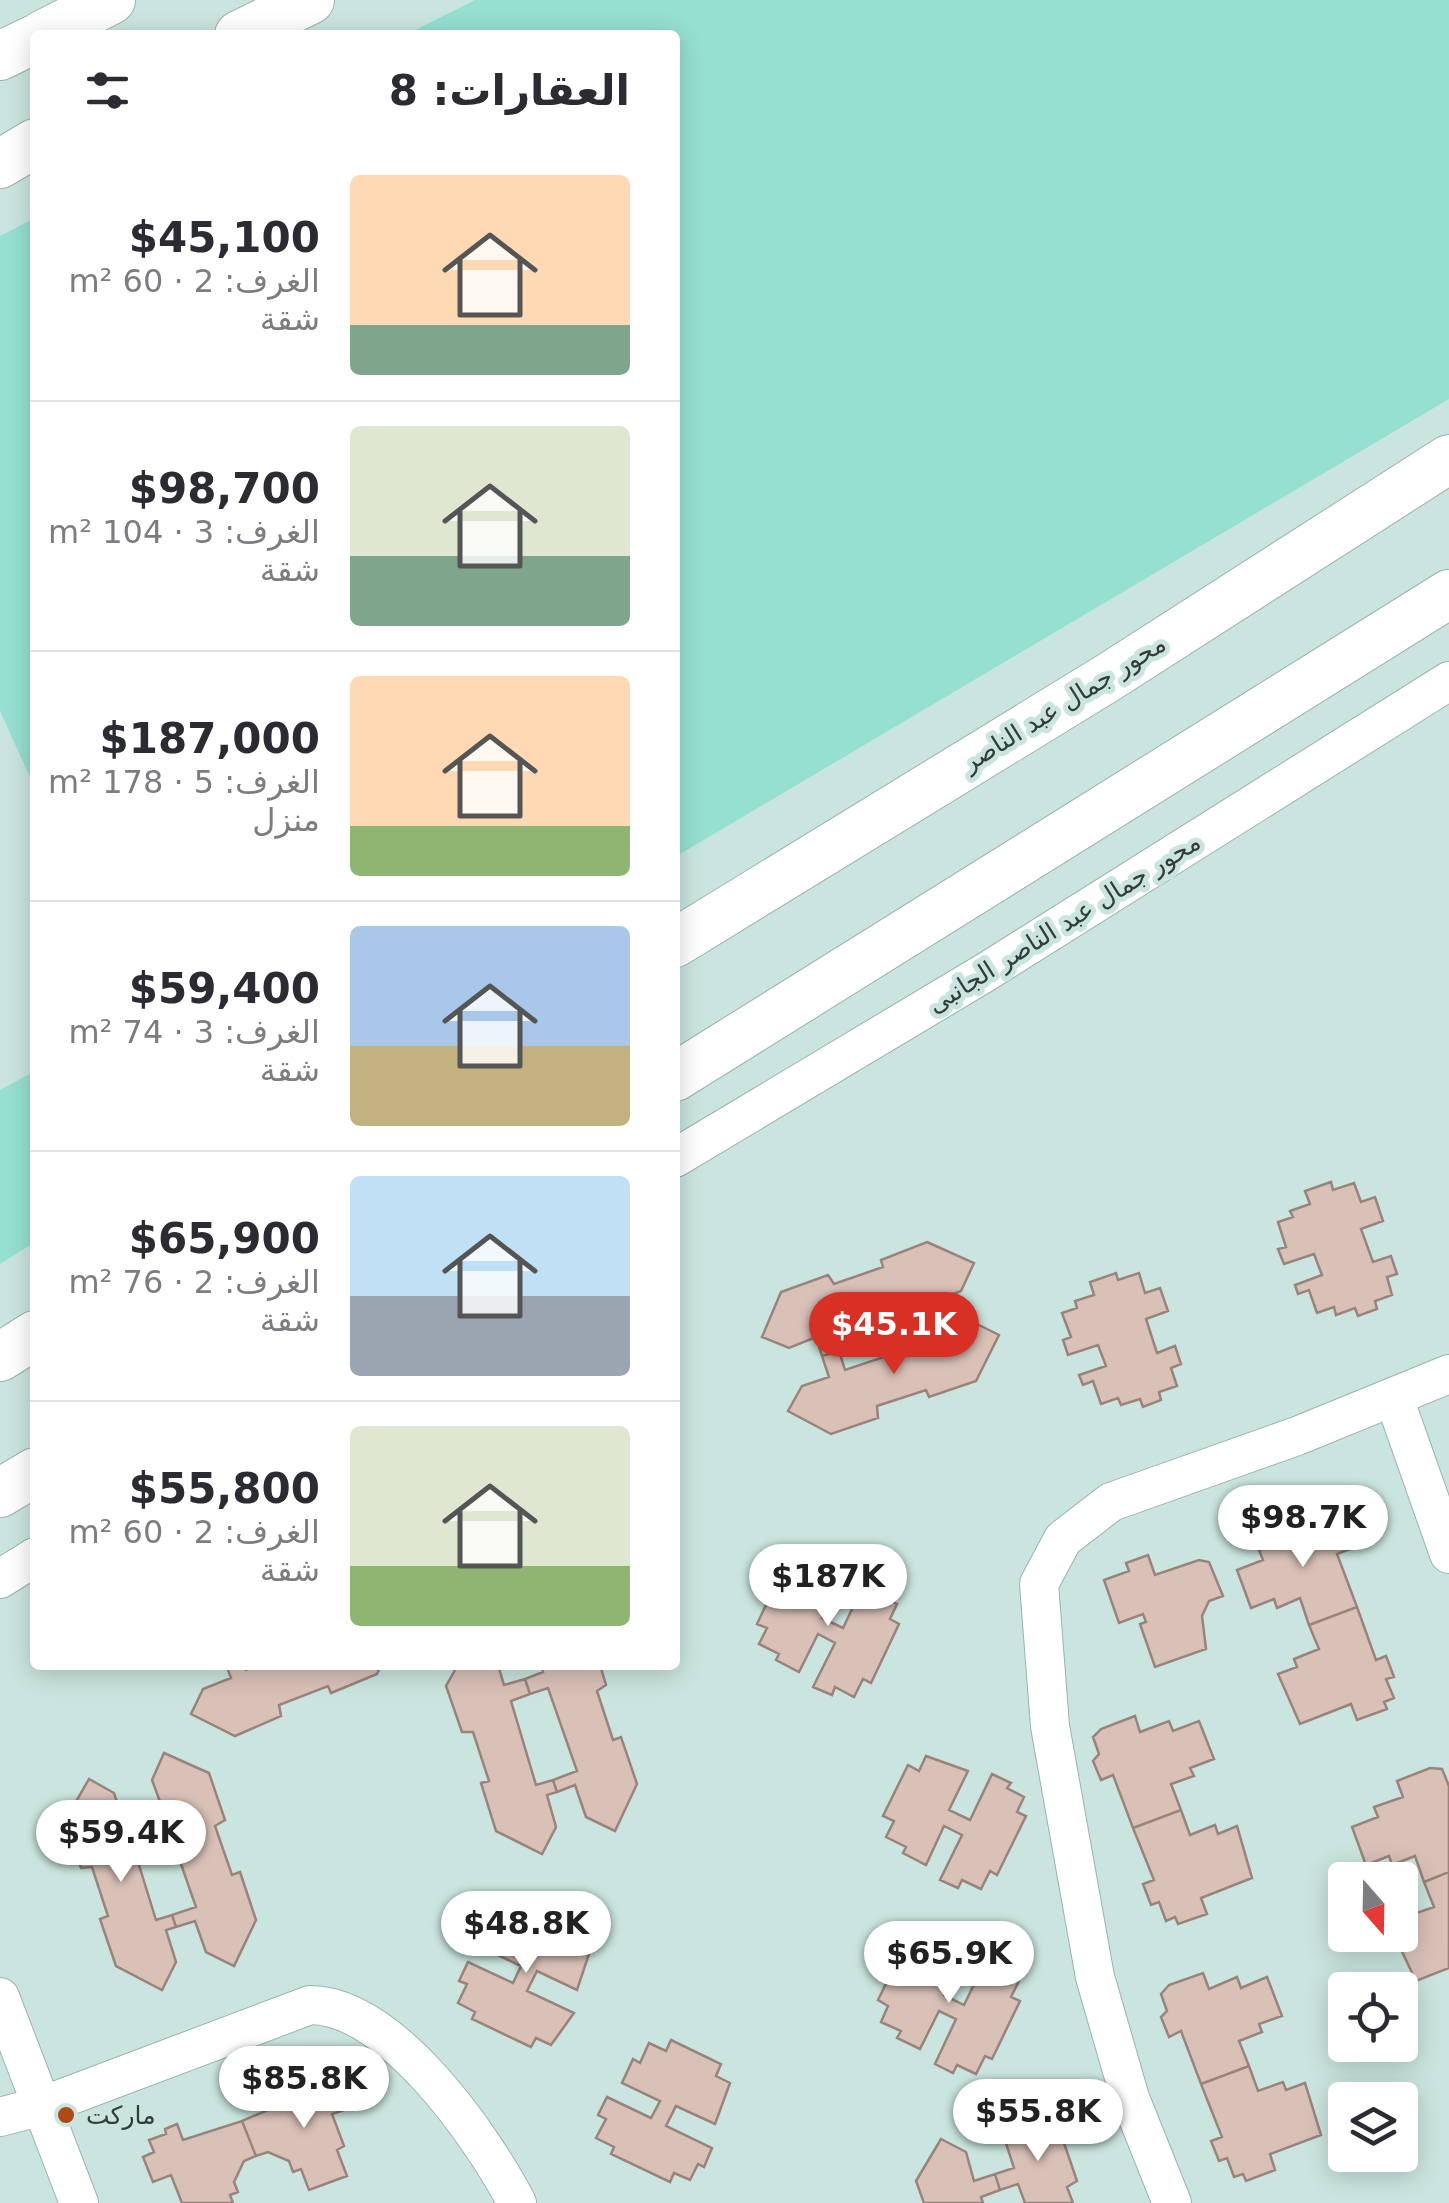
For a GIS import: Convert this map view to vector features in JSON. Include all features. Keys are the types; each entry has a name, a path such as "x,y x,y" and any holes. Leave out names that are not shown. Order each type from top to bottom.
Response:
{"main road":[{"path":"52,30 111,0"},
{"path":"249,30 310,0"},
{"path":"0,56 30,41"},
{"path":"0,164 30,146"},
{"name":"محور جمال عبد الناصر","path":"680,940 1109,677 1449,459"},
{"path":"680,1074 1449,594"},
{"path":"0,1357 30,1338"},
{"path":"0,1494 30,1475"}],"street":[{"name":"محور جمال عبد الناصر الجانبى","path":"680,1155 969,982 1449,682"},
{"path":"1172,2203 1130,2098 1096,1977 1050,1726 1039,1584 1063,1539 1110,1502 1394,1398 1449,1374"},
{"path":"1394,1398 1449,1554"},
{"path":"0,1578 30,1560"},
{"path":"0,1997 79,2203"},
{"path":"0,2117 42,2106 310,2005 332,2005 366,2022 422,2072 517,2203"}],"green space":[{"path":"475,0 1449,0 1449,399 680,854 680,30 415,30"},
{"path":"30,221 30,777 0,711 0,236"},
{"path":"30,1074 30,1245 0,1264 0,1090"}],"building":[{"path":"1331,1182 1333,1190 1354,1183 1361,1202 1375,1197 1383,1221 1361,1229 1373,1262 1391,1256 1397,1274 1387,1277 1392,1295 1375,1301 1377,1309 1358,1316 1355,1308 1336,1315 1334,1307 1317,1313 1309,1290 1298,1294 1295,1285 1322,1275 1314,1254 1284,1264 1278,1249 1286,1247 1278,1222 1293,1217 1290,1211 1310,1204 1305,1191"},
{"path":"927,1242 974,1263 961,1291 930,1303 936,1322 924,1326 915,1302 833,1333 839,1351 822,1356 816,1337 789,1348 762,1337 781,1292 828,1275 834,1284 883,1267 881,1260"},
{"path":"1116,1273 1118,1280 1139,1273 1145,1293 1160,1288 1168,1311 1146,1319 1157,1353 1175,1346 1181,1364 1171,1368 1177,1386 1159,1392 1161,1400 1143,1407 1140,1399 1121,1405 1118,1398 1101,1404 1093,1381 1083,1385 1079,1375 1106,1366 1098,1345 1068,1355 1063,1340 1071,1337 1062,1313 1077,1308 1075,1301 1094,1295 1090,1282"},
{"path":"971,1321 999,1335 976,1381 929,1397 926,1390 877,1406 878,1418 831,1434 788,1411 802,1386 829,1377 822,1356 839,1351 845,1370 929,1342 924,1326 936,1322 940,1332"},
{"path":"1315,1511 1328,1512 1334,1529 1343,1530 1350,1549 1337,1554 1357,1607 1309,1625 1300,1598 1277,1608 1274,1599 1251,1608 1237,1570 1263,1560 1259,1550 1288,1540 1282,1523"},
{"path":"1148,1555 1155,1575 1199,1560 1209,1562 1223,1596 1209,1601 1202,1616 1206,1649 1155,1667 1140,1624 1146,1622 1143,1614 1119,1623 1104,1580 1129,1571 1126,1563"},
{"path":"799,1564 841,1578 822,1618 843,1628 865,1582 884,1590 881,1596 897,1604 890,1619 899,1624 871,1683 863,1679 854,1697 835,1687 832,1695 813,1687 835,1643 818,1634 799,1672 776,1660 779,1654 759,1644 767,1628 757,1624 781,1573 792,1579"},
{"path":"1357,1607 1376,1660 1386,1656 1394,1677 1386,1679 1394,1698 1384,1702 1387,1709 1357,1720 1351,1704 1300,1724 1278,1674 1297,1667 1294,1659 1319,1649 1309,1625"},
{"path":"228,1670 379,1670 331,1693 328,1686 279,1705 281,1716 235,1736 191,1714 203,1689 231,1678"},
{"path":"455,1670 500,1670 504,1685 525,1679 530,1694 511,1701 536,1785 553,1780 557,1792 547,1795 556,1827 542,1854 496,1831 481,1783 489,1781 473,1732 462,1732 446,1686"},
{"path":"602,1670 606,1685 597,1691 613,1740 621,1737 637,1784 615,1831 586,1817 575,1785 557,1792 553,1780 577,1771 548,1688 530,1694 525,1679 543,1672"},
{"path":"1135,1716 1140,1732 1169,1721 1173,1731 1199,1721 1214,1759 1190,1768 1194,1776 1171,1784 1181,1810 1133,1828 1113,1775 1101,1780 1093,1761 1099,1754 1093,1737 1101,1729"},
{"path":"164,1753 209,1773 225,1820 215,1826 232,1875 240,1872 256,1920 234,1966 206,1952 195,1921 176,1927 172,1915 196,1907 167,1824 148,1830 144,1814 162,1807 152,1780"},
{"path":"926,1756 968,1771 949,1810 970,1820 992,1774 1011,1783 1007,1788 1024,1797 1017,1812 1026,1816 997,1875 990,1871 981,1889 962,1880 958,1888 940,1880 962,1835 944,1826 926,1865 903,1853 906,1847 886,1837 894,1821 883,1816 908,1765 919,1771"},
{"path":"1430,1768 1442,1769 1449,1786 1449,1872 1424,1882 1415,1856 1400,1862 1391,1862 1389,1856 1365,1862 1352,1827 1378,1817 1374,1807 1403,1797 1397,1781"},
{"path":"89,1779 114,1793 123,1820 144,1814 148,1830 130,1836 156,1920 172,1915 176,1927 166,1930 176,1962 162,1990 116,1966 100,1919 108,1916 92,1867 81,1868 65,1821"},
{"path":"1181,1810 1190,1835 1215,1825 1218,1834 1237,1826 1252,1878 1201,1898 1207,1914 1178,1924 1175,1917 1166,1921 1159,1902 1151,1905 1143,1884 1154,1880 1133,1828"},
{"path":"1449,1872 1449,1968 1418,1980 1418,1972 1412,1972 1402,1952 1418,1952 1418,1913 1434,1907 1424,1882"},
{"path":"532,1906 582,1930 577,1940 591,1948 577,1990 537,1971 527,1991 574,2013 551,2045 536,2038 531,2047 472,2019 475,2012 458,2003 467,1984 459,1981 468,1962 513,1983 521,1966 483,1948 494,1925 501,1928 510,1908 527,1916"},
{"path":"921,1941 963,1956 944,1995 964,2005 987,1958 1019,1981 1011,1997 1020,2001 992,2059 985,2056 976,2074 957,2065 953,2073 935,2064 956,2019 939,2011 920,2049 897,2038 901,2031 881,2022 888,2006 878,2000 902,1951 914,1956"},
{"path":"1203,1973 1209,1989 1237,1977 1241,1988 1267,1977 1282,2016 1259,2024 1262,2032 1239,2041 1249,2066 1201,2084 1181,2031 1169,2037 1161,2017 1167,2011 1161,1994 1169,1985"},
{"path":"671,2040 721,2064 716,2076 730,2083 715,2124 676,2106 666,2126 712,2148 704,2167 698,2164 690,2180 674,2173 670,2182 611,2154 614,2147 596,2138 606,2119 598,2115 607,2097 651,2118 660,2101 622,2083 633,2059 640,2063 649,2043 666,2051"},
{"path":"1249,2066 1258,2091 1283,2082 1286,2090 1305,2083 1321,2135 1270,2154 1275,2170 1246,2181 1243,2174 1234,2177 1227,2158 1219,2161 1211,2141 1222,2137 1201,2084"},
{"path":"325,2074 330,2086 341,2082 350,2108 332,2114 344,2146 337,2150 347,2176 309,2190 301,2169 293,2172 289,2161 268,2152 256,2156 242,2121 300,2096 294,2081"},
{"path":"1016,2114 1061,2134 1077,2181 1067,2187 1073,2203 1025,2203 1018,2184 1000,2190 995,2174 1014,2168 1005,2140"},
{"path":"242,2121 256,2156 244,2161 234,2182 238,2192 230,2195 233,2203 182,2203 171,2175 153,2182 143,2157 154,2152 149,2140 166,2134 165,2129 177,2124 183,2140"},
{"path":"941,2139 966,2152 974,2181 995,2174 1000,2190 981,2197 983,2203 924,2203 916,2181"}],"place":[{"name":"ماركت","path":"66,2115"}]}
